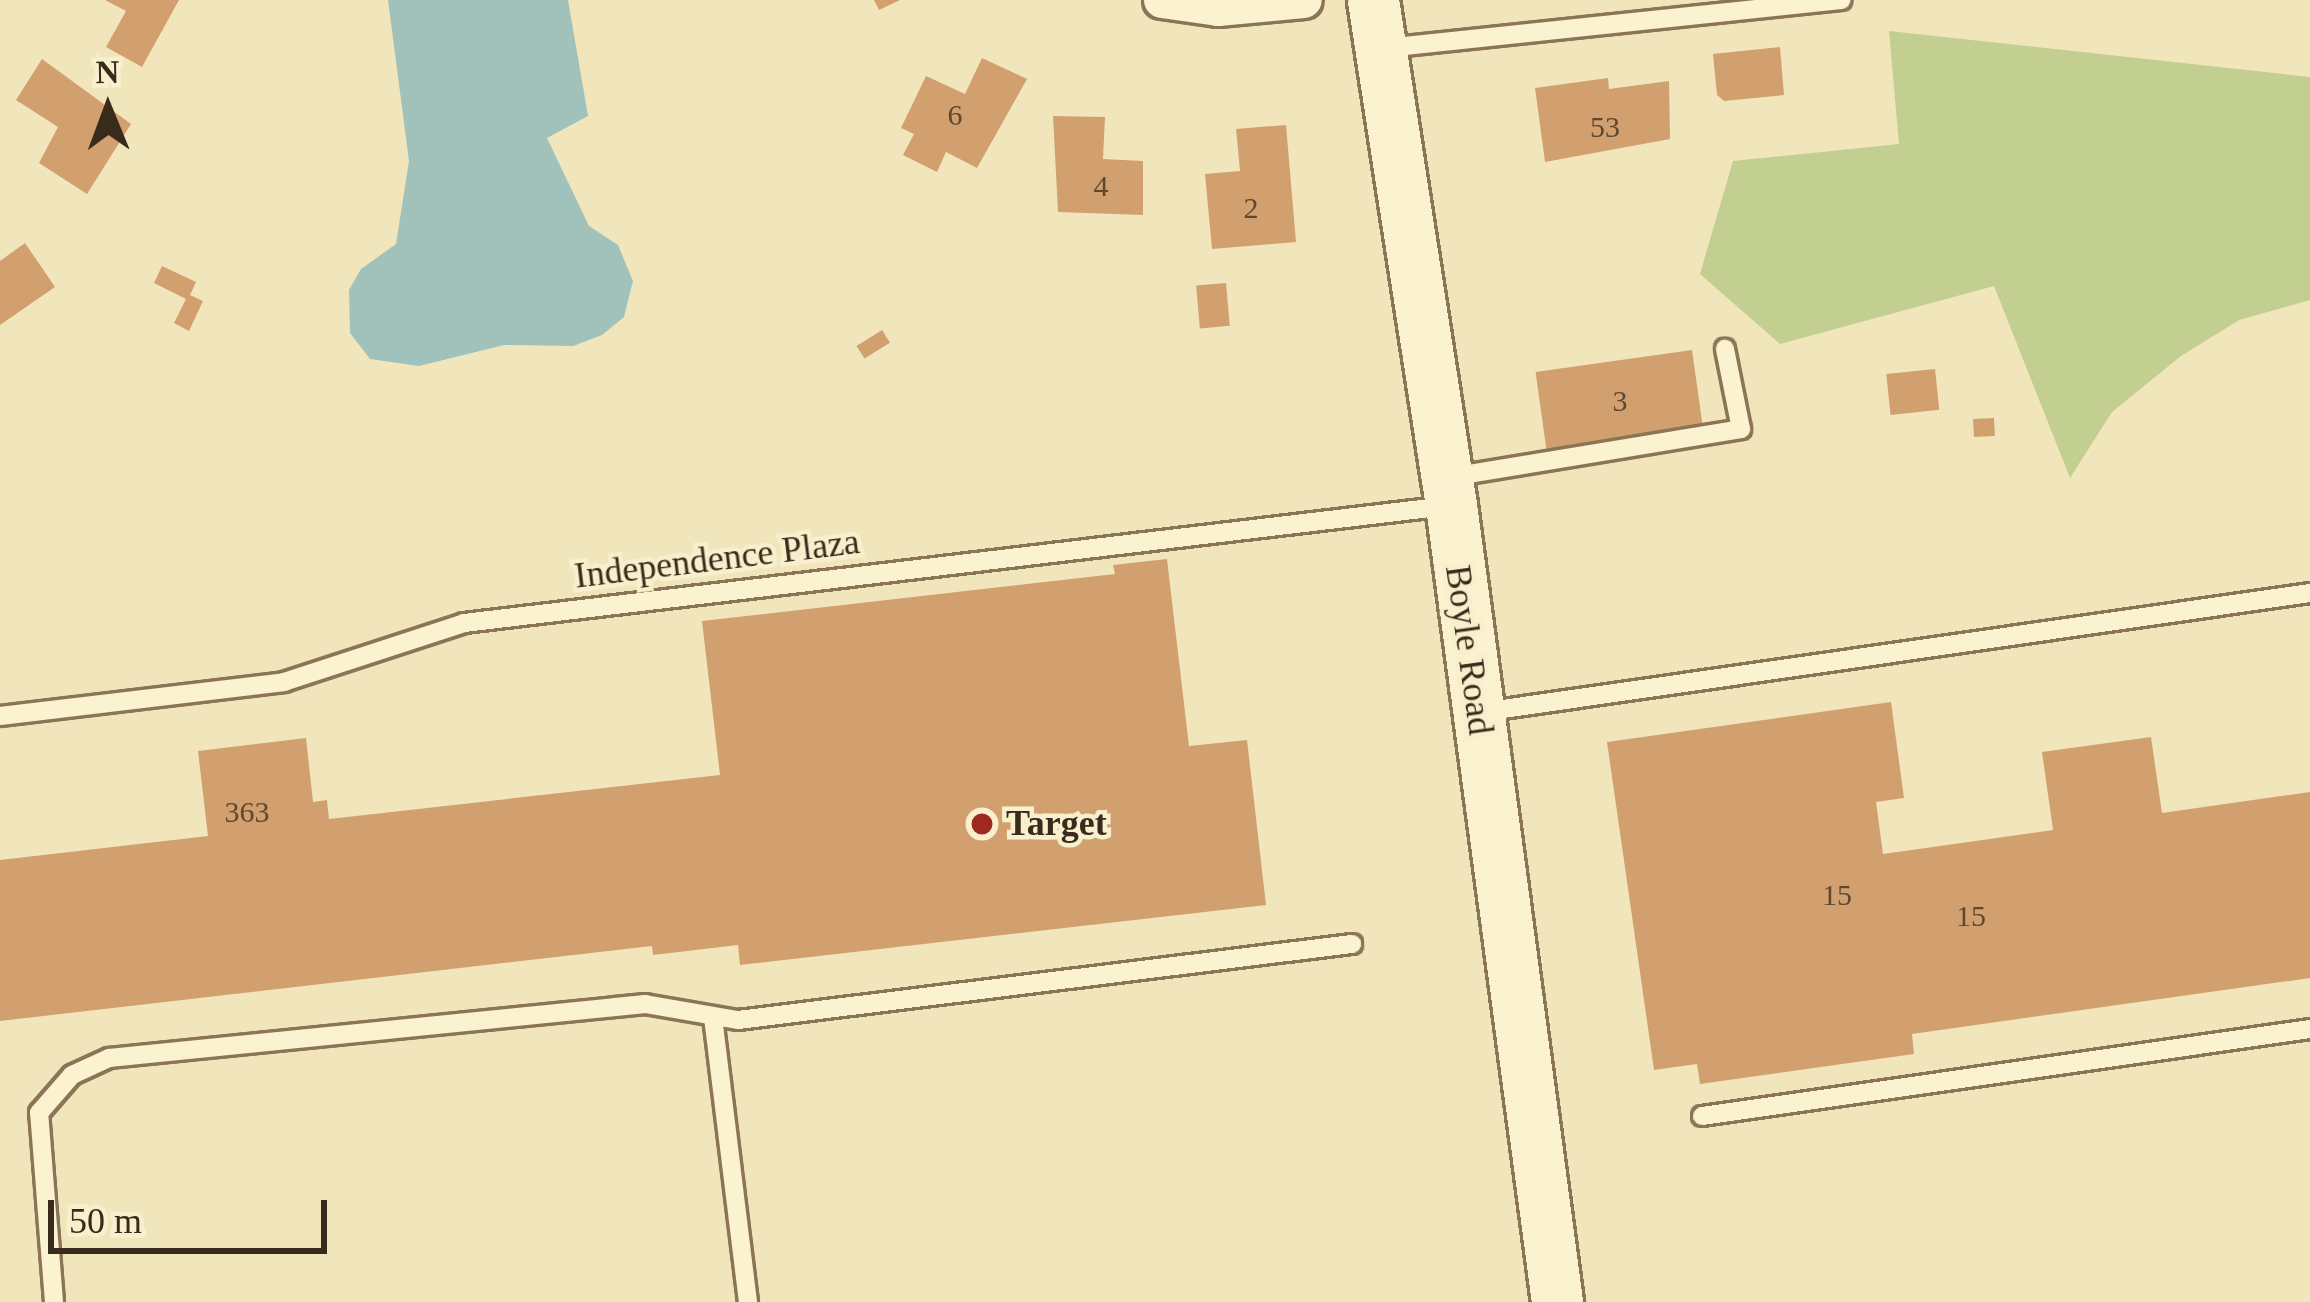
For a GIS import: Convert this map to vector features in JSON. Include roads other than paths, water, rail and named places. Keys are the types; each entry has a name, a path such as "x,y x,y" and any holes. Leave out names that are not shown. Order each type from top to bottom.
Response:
{"street":[{"path":"1162,0 1218,8 1304,0"},
{"name":"Boyle Road","path":"1377,24 1448,492 1557,1302"}],"lane":[{"path":"1377,24 1840,0"},
{"name":"Independence Plaza","path":"0,716 284,682 464,623 1448,492 1741,429 1725,349"},
{"path":"1477,713 2310,592"},
{"path":"54,1302 39,1113 72,1075 109,1058 645,1004 738,1020 1352,944"},
{"path":"713,1017 748,1302"},
{"path":"1702,1116 2310,1029"}],"water":[{"path":"388,0 568,0 588,116 547,138 589,226 618,245 633,281 624,317 602,335 573,346 504,345 419,366 370,359 350,333 349,290 361,269 396,244 409,161"}],"place":[{"name":"Target","path":"982,824"}]}
